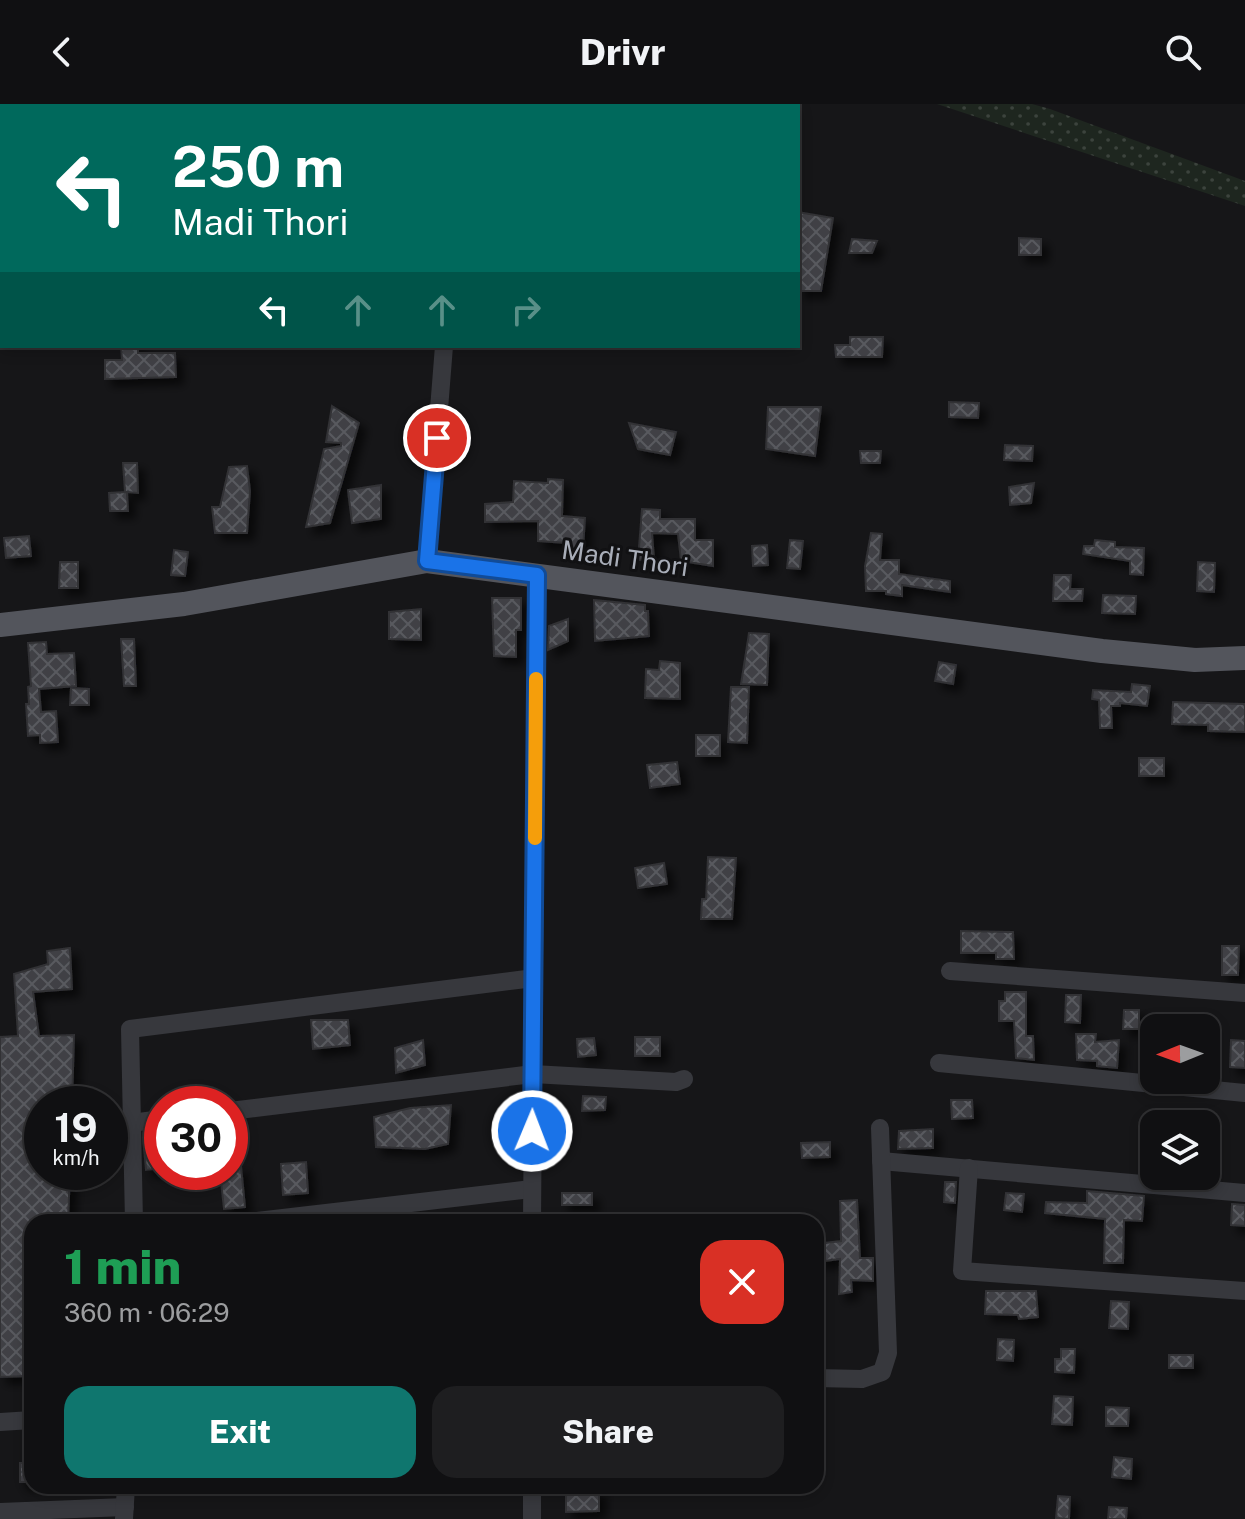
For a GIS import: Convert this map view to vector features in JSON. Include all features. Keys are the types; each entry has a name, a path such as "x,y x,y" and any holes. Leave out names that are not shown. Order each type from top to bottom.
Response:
{"main road":[{"name":"Madi Thori","path":"0,625 184,604 427,561 1102,651 1195,660 1245,658"}],"street":[{"path":"427,561 444,348"},
{"path":"532,1214 537,575"},
{"path":"950,971 1245,993"},
{"path":"134,1214 130,1029 534,978"},
{"path":"939,1063 1245,1093"},
{"path":"248,1109 533,1074 676,1082 684,1079"},
{"path":"131,1123 144,1121"},
{"path":"824,1378 862,1379 882,1372 888,1353 880,1128"},
{"path":"881,1161 1245,1193"},
{"path":"969,1168 962,1271 1245,1291"},
{"path":"317,1214 531,1189"},
{"path":"0,1422 24,1420"},
{"path":"532,1494 532,1519"},
{"path":"0,1512 124,1513"}],"shaded area":[{"path":"937,104 1032,104 1050,109 1245,181 1245,206"}],"building":[{"path":"800,212 833,218 821,291 800,291"},
{"path":"1019,238 1041,239 1041,255 1019,255"},
{"path":"852,239 877,241 872,253 849,253"},
{"path":"850,337 883,337 882,357 836,357 835,345 850,345"},
{"path":"121,348 138,348 138,353 175,353 176,377 105,379 105,360 122,360"},
{"path":"949,402 979,403 978,418 949,417"},
{"path":"332,406 359,423 330,523 306,527 324,449 341,446 341,443 326,442"},
{"path":"768,407 821,407 815,456 766,449"},
{"path":"629,423 676,432 670,455 638,449"},
{"path":"1005,445 1033,446 1032,461 1004,460"},
{"path":"860,451 881,451 880,463 861,463"},
{"path":"123,463 137,463 138,493 127,492 128,511 110,511 109,493 125,492"},
{"path":"247,466 250,491 247,533 215,533 212,507 220,507 229,467"},
{"path":"548,479 563,480 562,516 585,518 583,549 567,548 567,543 538,541 538,521 485,522 485,504 513,502 514,481 548,483"},
{"path":"1034,483 1031,503 1010,505 1009,487"},
{"path":"381,485 381,519 352,523 348,490"},
{"path":"642,509 660,510 660,519 695,519 695,540 713,540 713,566 681,561 678,534 652,533 654,559 638,560"},
{"path":"871,533 882,534 880,560 899,560 899,574 950,581 950,592 902,585 902,596 886,594 886,591 866,591 865,566"},
{"path":"29,536 31,556 6,558 4,538"},
{"path":"790,540 803,541 800,569 787,568"},
{"path":"1095,540 1115,542 1115,547 1144,548 1143,575 1130,574 1130,561 1083,554 1084,546 1094,546"},
{"path":"767,545 768,565 753,566 752,546"},
{"path":"174,550 188,552 185,576 171,575"},
{"path":"60,562 78,562 78,588 59,588"},
{"path":"1198,562 1215,563 1214,592 1197,591"},
{"path":"1054,575 1071,575 1070,589 1083,589 1082,601 1053,601"},
{"path":"1103,595 1136,596 1135,614 1102,613"},
{"path":"492,598 521,598 521,630 516,630 516,657 494,656"},
{"path":"594,600 645,605 649,636 595,641"},
{"path":"421,609 421,640 389,639 389,612"},
{"path":"568,619 568,641 548,650 549,626"},
{"path":"749,633 769,634 767,685 741,684"},
{"path":"121,639 134,639 136,686 124,686"},
{"path":"46,642 47,654 74,653 76,686 39,689 41,712 56,711 58,742 40,743 40,735 28,736 26,704 29,704 28,687 31,686 28,643"},
{"path":"660,661 680,663 680,699 645,698 646,669 659,670"},
{"path":"939,662 956,665 953,684 935,681"},
{"path":"1132,684 1150,686 1147,706 1120,703 1120,706 1111,706 1112,728 1100,728 1099,700 1092,699 1093,690 1131,692"},
{"path":"731,687 749,687 747,743 728,742"},
{"path":"71,688 89,689 89,705 70,705"},
{"path":"1173,702 1245,704 1245,732 1208,731 1208,725 1172,724"},
{"path":"696,735 720,735 720,756 696,756"},
{"path":"1139,758 1164,758 1164,776 1139,776"},
{"path":"677,762 680,784 650,788 647,765"},
{"path":"708,857 736,858 732,919 701,919 702,899 706,899"},
{"path":"664,863 667,884 638,888 635,868"},
{"path":"961,931 1013,932 1014,959 996,959 996,953 961,953"},
{"path":"1222,946 1239,946 1238,975 1222,975"},
{"path":"70,948 72,989 33,992 39,1036 74,1035 73,1086 24,1086 24,1190 69,1190 68,1214 24,1214 24,1376 0,1377 0,1037 18,1036 14,974 48,964 47,951"},
{"path":"1005,992 1026,992 1026,1036 1033,1036 1034,1060 1016,1058 1014,1021 999,1021 999,1001 1005,1001"},
{"path":"1066,995 1081,995 1080,1023 1065,1022"},
{"path":"1124,1010 1139,1010 1139,1029 1123,1029"},
{"path":"311,1020 348,1020 350,1045 313,1049"},
{"path":"1076,1034 1096,1034 1095,1042 1119,1040 1117,1068 1097,1066 1097,1061 1077,1060"},
{"path":"635,1037 660,1037 660,1056 635,1056"},
{"path":"594,1038 596,1055 578,1057 577,1039"},
{"path":"423,1040 425,1065 396,1073 395,1048"},
{"path":"1231,1040 1245,1041 1245,1068 1230,1067"},
{"path":"583,1096 606,1097 605,1110 582,1111"},
{"path":"951,1100 972,1100 973,1118 952,1119"},
{"path":"451,1105 448,1144 425,1149 376,1147 374,1117 410,1108"},
{"path":"933,1129 933,1148 898,1149 899,1131"},
{"path":"830,1142 830,1157 802,1158 801,1143"},
{"path":"306,1162 308,1193 283,1195 281,1164"},
{"path":"945,1182 956,1182 955,1203 944,1202"},
{"path":"222,1190 243,1190 245,1207 224,1209"},
{"path":"1087,1191 1144,1196 1142,1221 1124,1220 1123,1263 1104,1263 1105,1219 1045,1213 1046,1202 1087,1203"},
{"path":"562,1193 592,1193 592,1205 562,1205"},
{"path":"1006,1193 1024,1194 1022,1212 1004,1210"},
{"path":"857,1200 860,1258 873,1258 873,1281 851,1280 852,1292 839,1294 840,1259 824,1261 824,1243 841,1241 840,1201"},
{"path":"1232,1204 1245,1205 1245,1226 1231,1225"},
{"path":"986,1291 1036,1291 1038,1317 1019,1319 1018,1315 985,1314"},
{"path":"1111,1301 1129,1302 1128,1329 1109,1328"},
{"path":"998,1339 1014,1340 1013,1361 997,1360"},
{"path":"1061,1349 1075,1349 1074,1373 1055,1372 1055,1359 1061,1359"},
{"path":"1169,1355 1193,1355 1193,1368 1169,1368"},
{"path":"1054,1396 1073,1397 1072,1425 1052,1424"},
{"path":"1106,1407 1129,1408 1128,1426 1106,1426"},
{"path":"1114,1457 1132,1459 1131,1479 1112,1477"},
{"path":"20,1463 24,1463 24,1482 20,1482"},
{"path":"566,1494 599,1494 599,1511 566,1512"},
{"path":"1058,1496 1070,1497 1069,1519 1056,1518"},
{"path":"1109,1507 1127,1508 1126,1519 1108,1519"}],"slow traffic":[{"path":"535,838 536,679"}],"route":[{"path":"437,438 427,561 537,575 532,1131"}]}
